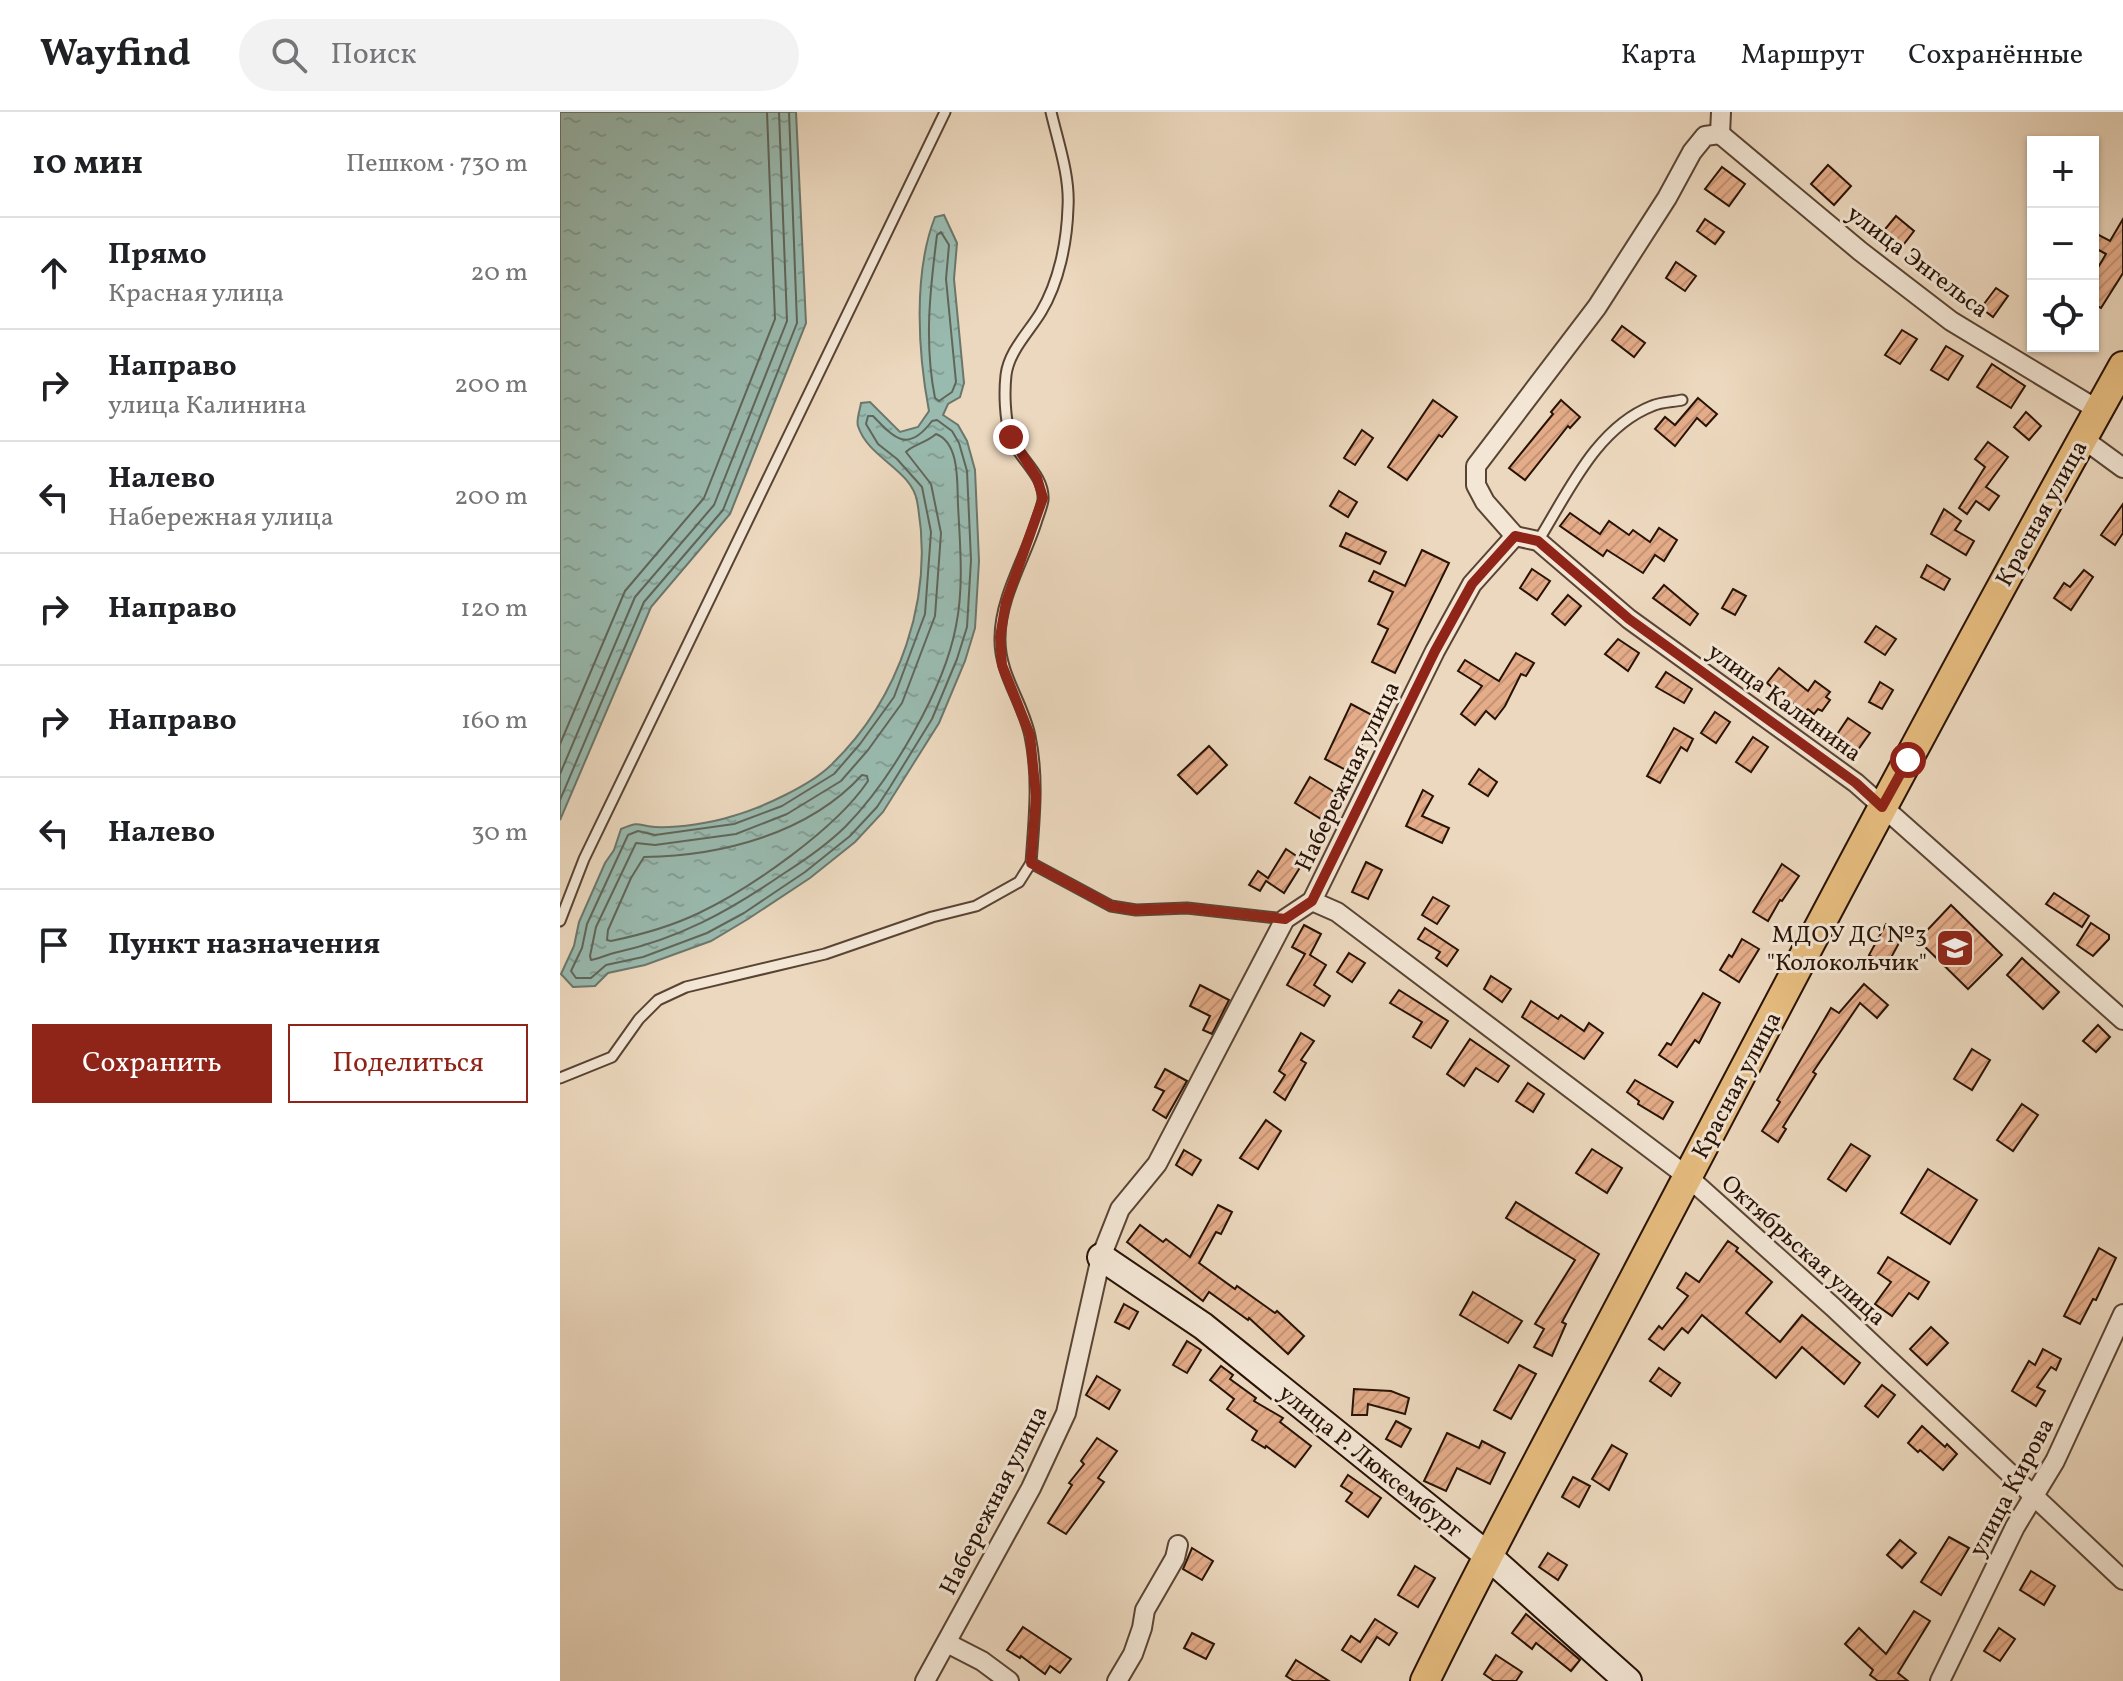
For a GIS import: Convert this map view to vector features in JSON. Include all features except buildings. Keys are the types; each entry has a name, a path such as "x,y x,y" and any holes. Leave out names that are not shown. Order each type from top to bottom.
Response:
{"main road":[{"name":"Красная улица","path":"1425,1681 1487,1555 1882,807 2123,366"}],"street":[{"path":"1515,536 1485,502 1476,485 1476,466 1597,307 1667,198 1692,152 1705,136 1720,134 1721,112"},
{"name":"улица Энгельса","path":"1720,134 1860,251 1951,321 2098,410"},
{"path":"2082,438 2123,468"},
{"name":"улица Калинина","path":"1515,536 1538,541 1629,619 1856,783 2123,1020"},
{"name":"Набережная улица","path":"925,1681 1031,1488 1066,1413 1101,1257 1120,1209 1157,1164 1285,919 1312,901 1435,651 1472,584 1515,536"},
{"name":"Октябрьская улица","path":"1312,901 1337,912 1688,1177 1833,1307 2123,1580"},
{"name":"улица Р. Люксембург","path":"1101,1257 1203,1326 1487,1555 1628,1681"},
{"name":"улица Кирова","path":"1940,1681 2033,1494 2055,1461 2123,1314"},
{"path":"1117,1681 1133,1654 1145,1610 1175,1558 1178,1545"},
{"path":"947,1643 982,1661 1009,1681"}],"lane":[{"path":"560,921 584,859 945,112"},
{"path":"560,1078 612,1057 639,1019 658,1000 686,987 825,954 932,917 976,906 1019,882 1031,863 1036,796 1030,735 1002,665 1000,637 1006,602 1043,498 1037,478 1011,437 1006,407 1006,373 1020,339 1040,313 1052,289 1060,261 1068,206 1062,158 1051,112"},
{"path":"1538,541 1597,446 1611,432 1651,406 1682,400"},
{"path":"1031,863 1111,906 1136,910 1187,908 1285,919"}],"water":[{"path":"560,112 796,112 806,323 730,514 651,607 560,820"},
{"path":"944,215 957,243 954,279 964,383 960,397 948,404 943,415 958,425 967,441 975,470 979,561 975,628 939,723 883,812 855,842 810,878 711,941 645,965 608,973 595,986 573,987 561,974 574,946 579,922 621,829 636,824 674,827 715,821 784,796 821,774 855,739 876,710 893,678 916,609 921,573 917,501 907,480 863,437 857,421 861,403 870,402 900,432 918,427 929,411 920,339 921,288 928,239 935,217"}],"place":[{"name":"МДОУ ДС №3 \"Колокольчик\"","path":"1955,948"}],"route":[{"path":"1011,437 1037,478 1043,498 1006,602 1000,637 1002,665 1030,735 1036,796 1031,863 1111,906 1136,910 1187,908 1285,919 1312,901 1435,651 1472,584 1515,536 1538,541 1629,619 1856,783 1882,807 1908,760"}]}
